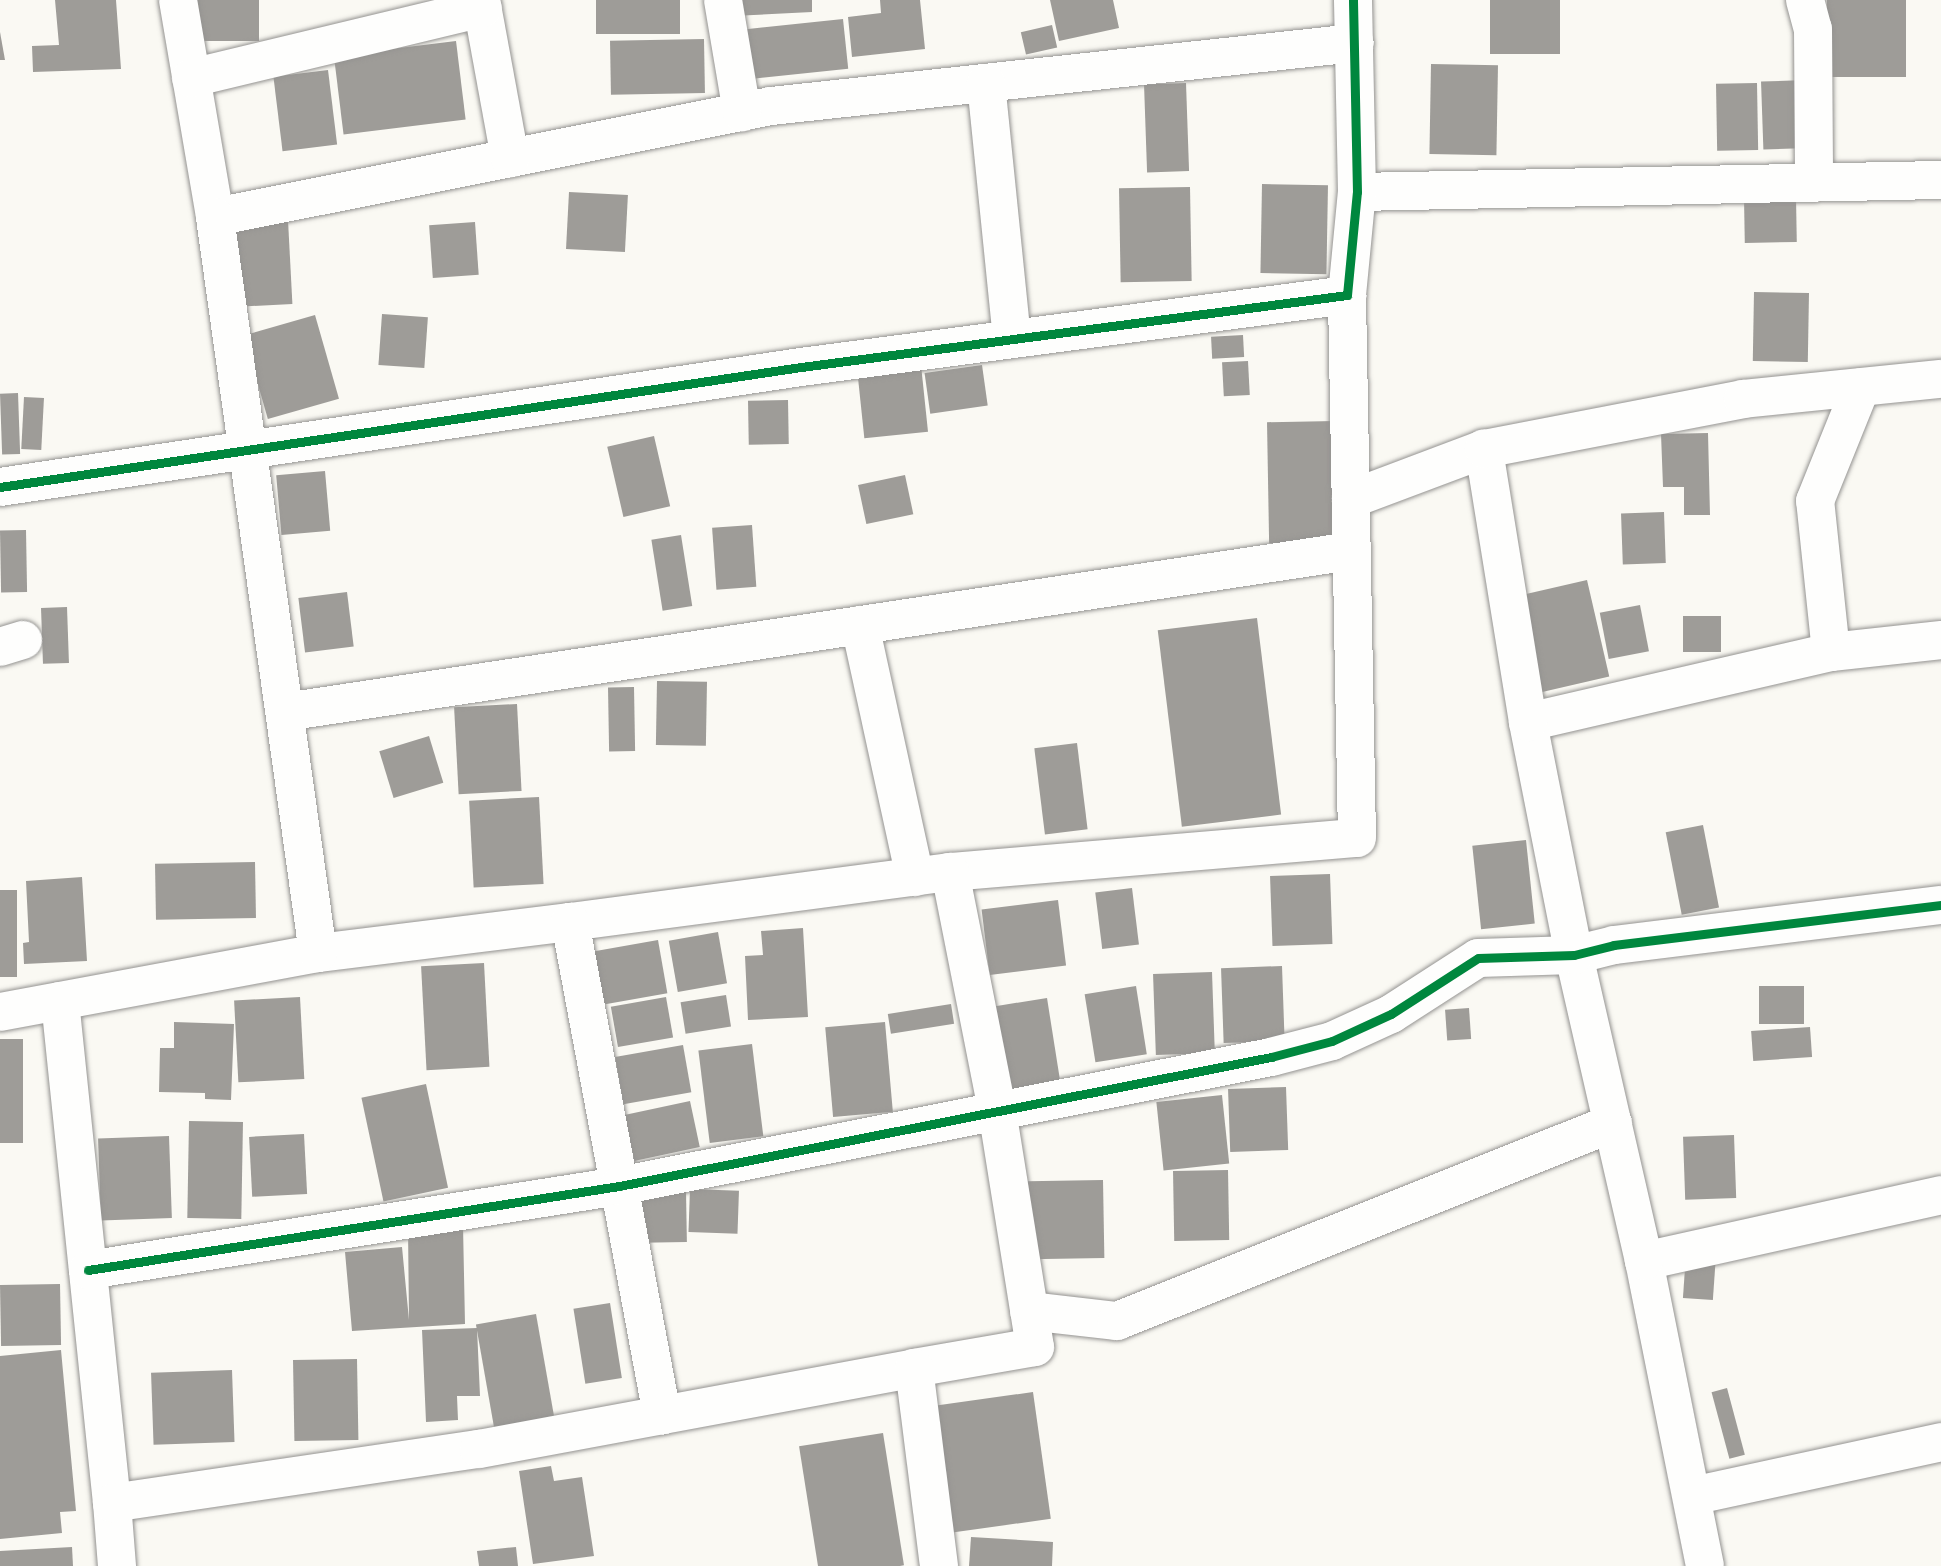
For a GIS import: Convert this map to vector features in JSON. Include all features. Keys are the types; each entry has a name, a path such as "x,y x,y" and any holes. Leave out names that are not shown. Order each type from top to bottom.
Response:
{"street":[{"path":"178,0 215,217 318,953"},
{"path":"723,0 742,112"},
{"path":"0,1012 318,953 932,874 1357,838 1347,295 1357,192 1353,0"},
{"path":"191,78 482,4 510,158"},
{"path":"1804,10 1814,183"},
{"path":"215,217 742,112 1355,43"},
{"path":"986,83 1012,339"},
{"path":"1357,192 1941,180"},
{"path":"0,487 1012,339 1347,295"},
{"path":"1351,499 1484,449 1743,398 1941,379"},
{"path":"1831,652 1815,501 1861,387"},
{"path":"1484,449 1528,722 1574,954 1644,1261 1705,1566"},
{"path":"285,712 1352,551"},
{"path":"112,1503 479,1449 1035,1347 997,1110 860,625"},
{"path":"1528,722 1831,652 1941,640"},
{"path":"88,1270 619,1186 1332,1041 1391,1014 1478,958 1574,954 1614,945 1941,905"},
{"path":"569,922 662,1415"},
{"path":"60,1001 117,1566"},
{"path":"1029,1311 1117,1321 1612,1123"},
{"path":"1644,1261 1941,1195"},
{"path":"914,1368 939,1566"},
{"path":"1692,1496 1941,1441"}],"building":[{"path":"55,0 116,0 121,69 33,72 32,46 59,45"},
{"path":"187,0 259,0 259,41 187,41"},
{"path":"596,0 680,0 680,34 596,34"},
{"path":"732,0 812,0 812,12 733,16"},
{"path":"880,0 920,0 925,49 852,57 848,17 881,13"},
{"path":"1050,0 1113,0 1119,28 1059,41"},
{"path":"1490,0 1560,0 1560,54 1490,54"},
{"path":"1827,0 1906,0 1906,77 1827,77"},
{"path":"843,19 848,69 747,79 742,30"},
{"path":"1052,25 1057,47 1026,55 1021,32"},
{"path":"0,32 5,60 0,60"},
{"path":"704,39 705,93 611,95 610,41"},
{"path":"456,41 466,119 344,134 334,56"},
{"path":"1431,64 1498,65 1496,155 1429,154"},
{"path":"328,70 337,144 283,151 273,77"},
{"path":"1806,80 1808,148 1763,150 1761,82"},
{"path":"1186,83 1189,171 1147,172 1144,84"},
{"path":"1757,83 1758,150 1717,151 1716,84"},
{"path":"1262,184 1328,185 1326,274 1260,273"},
{"path":"1190,187 1192,281 1121,282 1119,188"},
{"path":"569,192 628,195 625,252 566,249"},
{"path":"1796,197 1797,242 1745,243 1744,198"},
{"path":"288,220 292,304 238,307 234,223"},
{"path":"475,222 479,275 433,278 429,225"},
{"path":"1754,292 1809,293 1808,362 1753,361"},
{"path":"382,314 428,317 424,368 378,365"},
{"path":"315,315 339,399 268,419 244,335"},
{"path":"1243,335 1244,357 1212,359 1211,337"},
{"path":"1248,361 1250,395 1224,396 1222,362"},
{"path":"921,365 928,432 864,438 857,372"},
{"path":"982,365 988,406 930,414 925,373"},
{"path":"18,393 20,454 2,455 0,394"},
{"path":"24,397 44,398 41,450 21,449"},
{"path":"788,400 789,444 749,445 748,401"},
{"path":"1335,421 1337,542 1269,543 1267,422"},
{"path":"1708,433 1710,515 1684,515 1684,487 1663,487 1661,434"},
{"path":"654,436 670,506 623,517 607,447"},
{"path":"325,471 330,531 281,535 276,475"},
{"path":"905,475 913,514 866,524 858,485"},
{"path":"1664,512 1666,563 1623,564 1621,514"},
{"path":"752,525 756,587 716,590 712,528"},
{"path":"0,530 26,530 27,592 1,592"},
{"path":"681,535 692,606 663,611 651,540"},
{"path":"1587,580 1609,676 1540,692 1518,596"},
{"path":"347,592 354,647 305,653 298,598"},
{"path":"1640,605 1649,651 1609,659 1600,613"},
{"path":"67,607 69,663 43,664 41,608"},
{"path":"1683,616 1721,616 1721,652 1683,652"},
{"path":"1257,618 1281,815 1182,827 1158,630"},
{"path":"657,681 707,682 706,746 656,745"},
{"path":"608,687 634,687 635,751 609,751"},
{"path":"517,704 522,791 459,794 454,707"},
{"path":"429,736 443,783 394,798 379,751"},
{"path":"1077,743 1088,829 1045,835 1034,748"},
{"path":"539,797 544,884 474,888 469,801"},
{"path":"1703,825 1719,907 1682,915 1666,832"},
{"path":"1526,840 1535,924 1481,929 1472,846"},
{"path":"255,862 256,918 156,920 155,864"},
{"path":"1330,874 1332,944 1272,946 1270,876"},
{"path":"82,877 87,961 24,964 23,943 29,942 26,881"},
{"path":"1132,888 1139,945 1102,949 1095,893"},
{"path":"0,890 17,890 17,977 0,977"},
{"path":"1058,900 1066,966 990,975 982,909"},
{"path":"803,928 808,1017 748,1020 745,956 763,955 761,931"},
{"path":"718,932 727,983 678,992 669,941"},
{"path":"658,940 667,993 602,1005 593,951"},
{"path":"484,963 489,1067 427,1070 421,966"},
{"path":"1282,966 1285,1041 1224,1043 1221,968"},
{"path":"1212,972 1215,1053 1156,1055 1153,974"},
{"path":"1136,986 1147,1054 1095,1062 1085,994"},
{"path":"1759,986 1804,986 1804,1024 1759,1024"},
{"path":"726,995 731,1027 686,1034 681,1002"},
{"path":"300,997 304,1079 238,1082 234,1000"},
{"path":"666,997 673,1037 618,1047 611,1007"},
{"path":"1047,998 1061,1084 1001,1093 988,1007"},
{"path":"951,1004 954,1024 891,1034 888,1014"},
{"path":"1469,1008 1471,1039 1447,1041 1445,1010"},
{"path":"174,1022 234,1024 231,1100 205,1099 205,1093 159,1092 160,1048 174,1048"},
{"path":"885,1022 893,1112 833,1117 825,1027"},
{"path":"1810,1027 1812,1057 1753,1061 1751,1031"},
{"path":"0,1039 23,1039 23,1143 0,1143"},
{"path":"752,1044 763,1136 710,1143 698,1051"},
{"path":"683,1045 691,1092 623,1104 615,1057"},
{"path":"426,1084 448,1188 383,1201 361,1098"},
{"path":"1286,1087 1288,1150 1230,1152 1228,1089"},
{"path":"1222,1095 1229,1164 1164,1171 1156,1102"},
{"path":"690,1101 700,1147 634,1161 624,1115"},
{"path":"189,1121 243,1122 241,1219 187,1218"},
{"path":"304,1134 307,1194 252,1197 249,1137"},
{"path":"1734,1135 1736,1198 1685,1200 1683,1137"},
{"path":"169,1136 172,1218 101,1220 98,1138"},
{"path":"1228,1170 1229,1240 1174,1241 1173,1171"},
{"path":"1103,1180 1104,1258 1029,1259 1028,1181"},
{"path":"690,1189 739,1191 737,1234 688,1232"},
{"path":"686,1191 687,1242 642,1243 641,1192"},
{"path":"463,1225 465,1324 352,1331 345,1252 402,1247 409,1320 408,1227"},
{"path":"1686,1254 1716,1256 1713,1300 1683,1298"},
{"path":"60,1284 61,1345 1,1346 0,1285"},
{"path":"610,1303 622,1378 585,1384 573,1309"},
{"path":"536,1314 555,1419 495,1430 476,1325"},
{"path":"477,1328 480,1396 457,1396 458,1420 426,1422 422,1330"},
{"path":"61,1350 76,1511 60,1512 62,1533 0,1539 0,1356"},
{"path":"357,1359 358,1440 294,1441 293,1360"},
{"path":"232,1370 235,1442 154,1445 151,1373"},
{"path":"1727,1388 1745,1455 1729,1459 1712,1392"},
{"path":"1033,1392 1051,1519 949,1533 931,1406"},
{"path":"883,1433 904,1565 818,1566 799,1446"},
{"path":"551,1466 554,1481 582,1477 594,1556 533,1564 519,1471"},
{"path":"971,1537 1053,1542 1052,1566 969,1566"},
{"path":"72,1547 73,1566 0,1566 0,1551"},
{"path":"516,1547 518,1566 479,1566 477,1551"}],"cycle path":[{"path":"0,487 801,367 1347,295 1357,192 1353,0"},
{"path":"88,1270 619,1186 1271,1057 1332,1041 1391,1014 1478,958 1574,955 1614,945 1941,905"}]}
